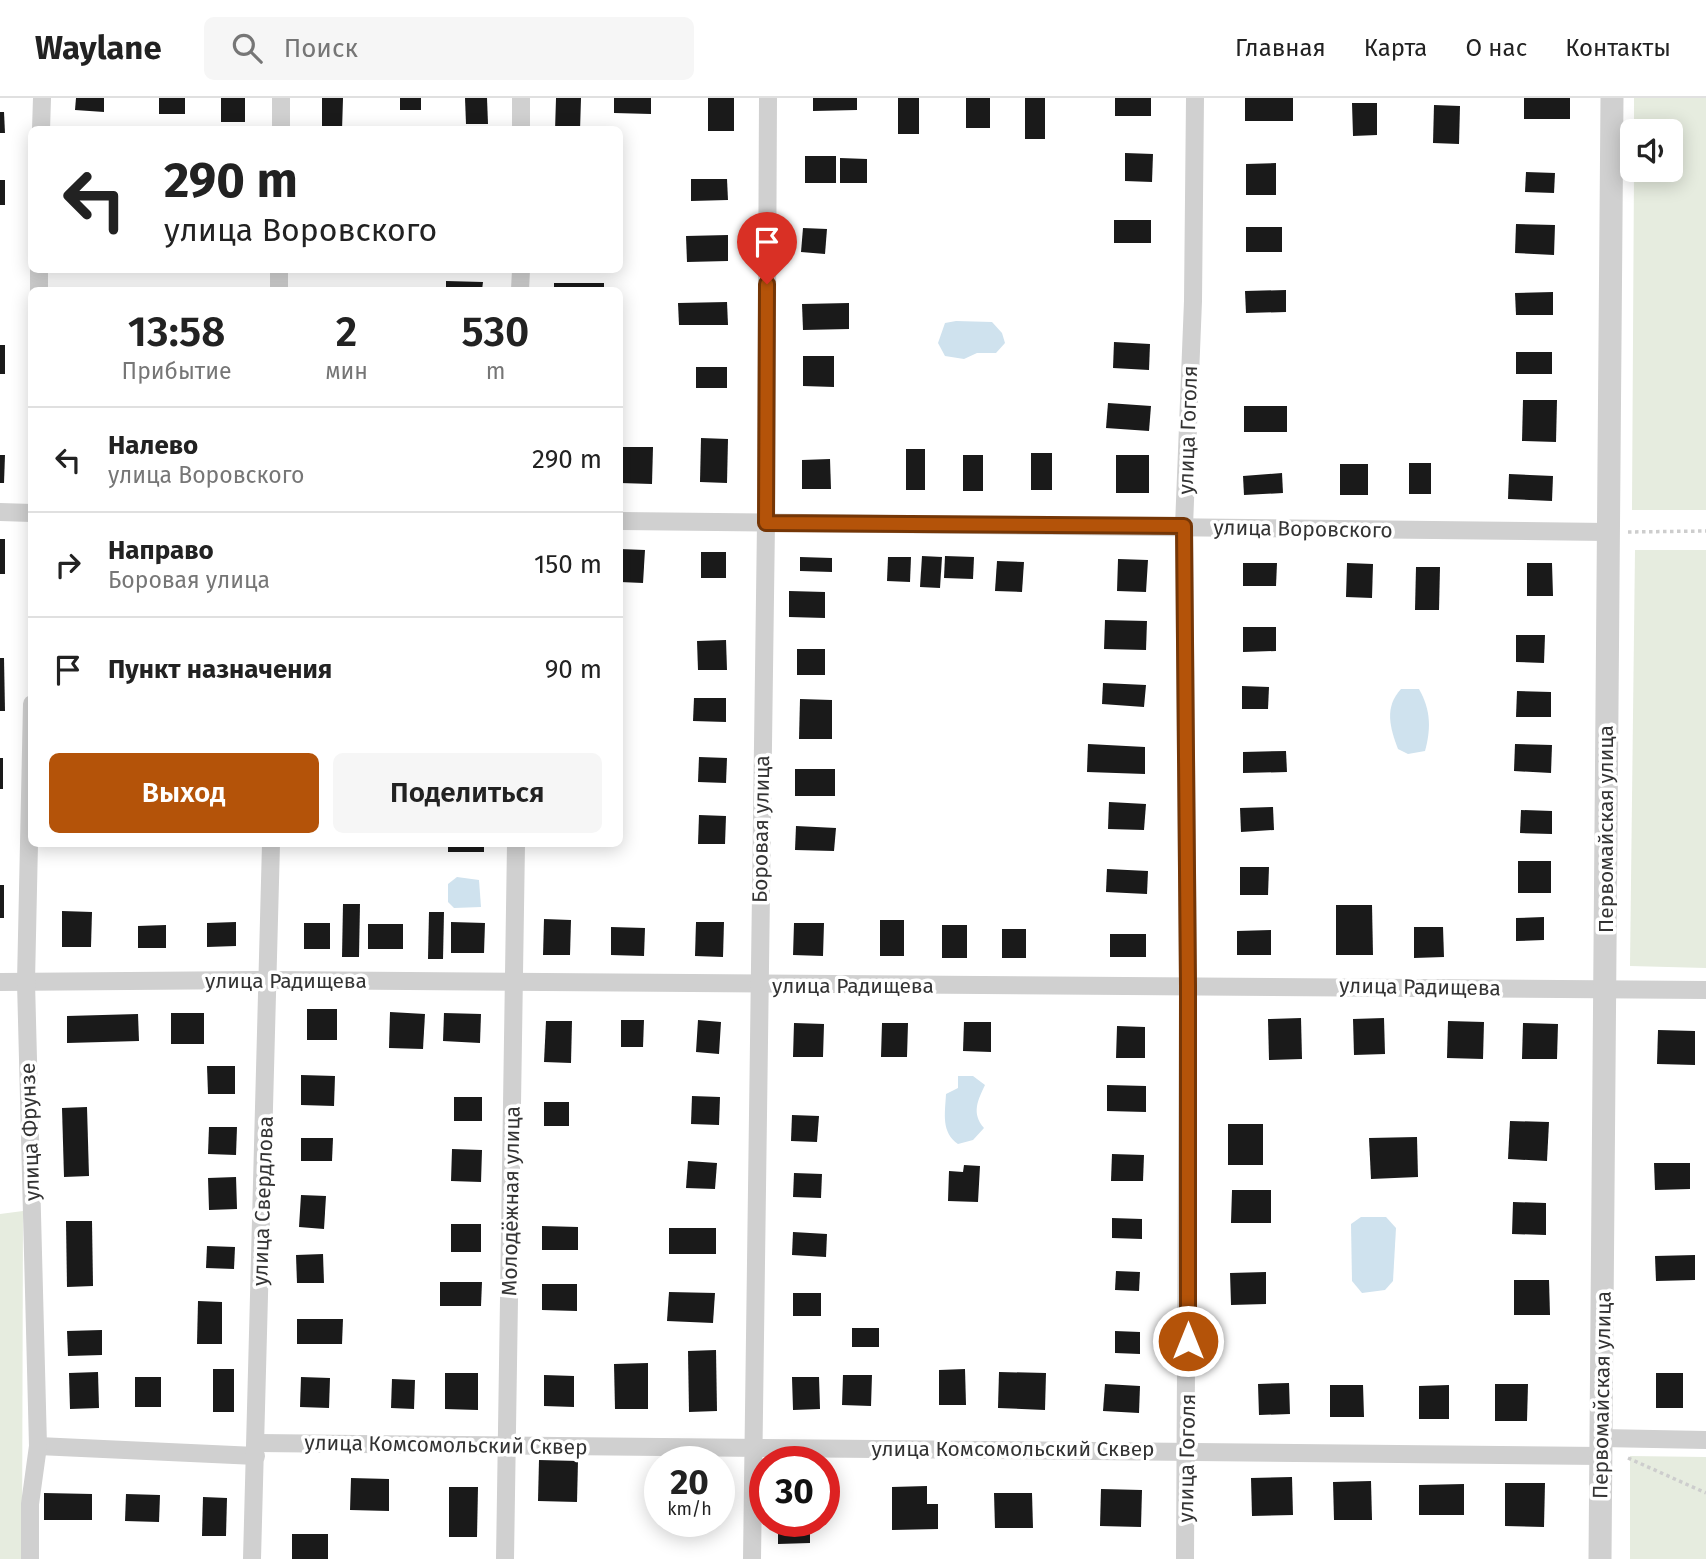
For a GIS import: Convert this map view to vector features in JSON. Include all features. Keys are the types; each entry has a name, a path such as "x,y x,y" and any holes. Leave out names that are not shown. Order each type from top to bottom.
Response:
{"street":[{"path":"41,126 42,98"},
{"path":"281,98 281,126"},
{"path":"521,98 521,126"},
{"name":"Боровая улица","path":"753,1446 766,523 768,98"},
{"name":"улица Гоголя","path":"1185,1559 1188,1450 1188,985 1184,526 1193,301 1195,98"},
{"name":"Первомайская улица","path":"1600,1559 1607,1449 1605,989 1612,98"},
{"path":"0,512 28,513"},
{"name":"улица Воровского","path":"623,521 1608,532"},
{"name":"улица Фрунзе","path":"29,847 26,982 38,1446 30,1504 30,1559"},
{"name":"улица Свердлова","path":"251,1559 270,980 271,847"},
{"name":"Молодёжная улица","path":"505,1559 516,847"},
{"name":"улица Радищева","path":"0,982 514,981 758,986 1188,985 1706,990"},
{"name":"улица Комсомольский Сквер","path":"840,1448 1607,1449 1706,1440"},
{"name":"улица Комсомольский Сквер","path":"38,1446 256,1449 749,1447"},
{"name":"Боровая улица","path":"752,1537 752,1559"}],"path":[{"path":"1608,532 1706,531"},
{"path":"1607,1449 1706,1493"}],"shaded area":[{"path":"1634,98 1706,98 1706,510 1632,510 1634,182 1683,182 1683,119 1634,119"},
{"path":"1635,550 1706,550 1706,968 1630,966"},
{"path":"23,1211 22,1559 0,1559 0,1214"},
{"path":"1630,1456 1706,1457 1706,1559 1630,1559"}],"water":[{"path":"992,322 1002,333 1005,343 996,353 977,353 964,359 945,356 938,343 945,323"},
{"path":"1401,689 1419,689 1426,704 1429,720 1425,751 1408,754 1398,749 1391,726 1390,710"},
{"path":"457,877 479,880 481,907 454,908 448,902 448,884"},
{"path":"958,1076 973,1076 985,1085 978,1101 977,1112 984,1128 973,1140 958,1144 946,1128 945,1115 946,1094 958,1088"},
{"path":"1361,1217 1386,1217 1396,1228 1393,1281 1385,1290 1362,1293 1352,1281 1351,1224"}],"building":[{"path":"76,98 104,98 104,112 75,110"},
{"path":"159,98 185,98 185,114 159,114"},
{"path":"221,98 245,98 245,122 221,122"},
{"path":"322,98 343,98 342,126 322,126"},
{"path":"400,98 421,98 421,110 400,110"},
{"path":"465,98 487,98 488,124 466,124"},
{"path":"556,98 581,98 580,126 555,126"},
{"path":"614,98 651,98 651,114 614,113"},
{"path":"708,98 734,98 734,131 708,131"},
{"path":"813,98 857,98 857,110 813,111"},
{"path":"898,98 919,98 919,134 898,134"},
{"path":"966,98 990,98 990,128 966,128"},
{"path":"1025,98 1045,98 1045,139 1025,139"},
{"path":"1115,98 1151,98 1151,116 1115,116"},
{"path":"1245,98 1293,98 1293,121 1245,121"},
{"path":"1524,98 1570,98 1570,119 1524,119"},
{"path":"1352,103 1377,103 1377,135 1353,136"},
{"path":"1434,105 1460,106 1459,144 1433,143"},
{"path":"0,112 4,112 5,133 0,133"},
{"path":"1125,153 1153,154 1152,182 1125,181"},
{"path":"805,156 836,156 836,183 805,183"},
{"path":"840,158 867,159 867,183 840,183"},
{"path":"1276,163 1276,195 1246,195 1246,164"},
{"path":"1526,172 1555,173 1554,193 1525,192"},
{"path":"691,179 727,179 728,200 691,201"},
{"path":"0,180 5,180 5,205 0,205"},
{"path":"1114,220 1151,220 1151,243 1114,243"},
{"path":"1516,224 1555,225 1554,255 1515,253"},
{"path":"1246,227 1282,227 1282,252 1246,252"},
{"path":"803,228 827,229 825,254 801,252"},
{"path":"728,235 728,261 687,262 686,236"},
{"path":"446,281 483,282 482,287 446,287"},
{"path":"554,283 604,283 604,287 554,287"},
{"path":"1286,290 1286,312 1246,313 1245,291"},
{"path":"1553,292 1553,315 1516,315 1515,293"},
{"path":"727,302 728,325 679,325 678,303"},
{"path":"849,303 849,329 803,330 802,304"},
{"path":"1114,342 1150,344 1149,370 1113,368"},
{"path":"0,345 5,345 5,374 0,374"},
{"path":"1516,352 1552,352 1552,374 1516,374"},
{"path":"803,356 834,356 834,387 803,386"},
{"path":"696,367 727,367 727,388 696,388"},
{"path":"1523,400 1557,400 1556,442 1522,441"},
{"path":"1108,403 1151,406 1149,431 1106,428"},
{"path":"1244,406 1287,406 1287,432 1244,432"},
{"path":"701,438 728,439 727,483 700,482"},
{"path":"623,447 653,447 652,484 623,483"},
{"path":"906,449 925,449 925,490 906,490"},
{"path":"1031,453 1052,453 1052,490 1031,490"},
{"path":"0,455 5,455 4,483 0,483"},
{"path":"963,455 983,455 983,491 963,491"},
{"path":"1116,455 1149,455 1149,493 1116,493"},
{"path":"830,459 831,489 802,489 802,460"},
{"path":"1409,463 1431,463 1431,494 1409,494"},
{"path":"1340,464 1368,464 1368,495 1340,495"},
{"path":"1282,473 1283,493 1244,495 1243,476"},
{"path":"1509,474 1553,476 1552,501 1508,499"},
{"path":"0,539 5,539 5,574 0,574"},
{"path":"623,549 645,550 643,583 623,582"},
{"path":"701,552 726,552 726,578 701,578"},
{"path":"922,556 942,557 940,588 920,587"},
{"path":"945,556 974,557 973,579 944,578"},
{"path":"800,557 832,558 832,572 800,571"},
{"path":"888,557 911,557 910,582 887,581"},
{"path":"1118,559 1148,560 1146,592 1117,591"},
{"path":"997,561 1024,562 1022,592 995,591"},
{"path":"1243,563 1277,563 1276,586 1243,586"},
{"path":"1347,563 1373,564 1372,598 1346,597"},
{"path":"1527,563 1552,563 1553,596 1527,596"},
{"path":"1416,567 1440,567 1439,610 1415,610"},
{"path":"789,591 825,592 825,618 789,617"},
{"path":"1105,620 1147,621 1146,650 1104,649"},
{"path":"1243,627 1276,627 1276,651 1243,652"},
{"path":"1516,635 1545,635 1544,663 1516,662"},
{"path":"726,640 727,670 698,670 697,641"},
{"path":"797,649 825,649 825,675 797,675"},
{"path":"0,658 4,658 5,711 0,711"},
{"path":"1103,683 1146,685 1144,707 1102,704"},
{"path":"1242,686 1269,687 1268,709 1242,709"},
{"path":"1517,691 1551,692 1551,717 1516,717"},
{"path":"694,698 726,698 726,722 693,721"},
{"path":"800,699 832,700 832,739 799,739"},
{"path":"1088,744 1145,747 1145,774 1087,772"},
{"path":"1515,744 1552,745 1551,773 1514,771"},
{"path":"1286,751 1287,772 1243,773 1243,752"},
{"path":"699,757 727,758 726,783 698,782"},
{"path":"0,758 3,758 3,789 0,789"},
{"path":"795,769 835,769 835,796 795,796"},
{"path":"1109,802 1146,804 1144,830 1108,829"},
{"path":"1273,807 1274,830 1241,832 1240,808"},
{"path":"1521,810 1552,811 1552,834 1520,833"},
{"path":"699,815 726,816 725,844 698,844"},
{"path":"796,826 836,828 834,851 795,850"},
{"path":"448,847 484,847 484,852 448,852"},
{"path":"1518,861 1551,861 1551,893 1518,893"},
{"path":"1240,867 1269,867 1268,895 1240,895"},
{"path":"1107,869 1148,871 1147,894 1106,892"},
{"path":"0,885 4,885 4,918 0,918"},
{"path":"343,904 360,904 359,957 342,957"},
{"path":"1336,905 1372,905 1373,955 1336,955"},
{"path":"62,911 92,912 91,947 62,947"},
{"path":"429,912 444,912 443,959 428,959"},
{"path":"1544,917 1544,940 1516,941 1516,918"},
{"path":"544,919 571,920 570,955 543,955"},
{"path":"880,920 904,920 904,956 880,956"},
{"path":"236,922 236,946 207,947 207,923"},
{"path":"451,922 485,923 484,953 451,953"},
{"path":"696,922 724,922 723,957 695,956"},
{"path":"304,923 330,923 330,949 304,949"},
{"path":"794,923 824,923 823,956 793,955"},
{"path":"368,924 403,924 403,949 368,949"},
{"path":"166,925 166,948 138,948 138,926"},
{"path":"942,925 967,925 967,958 942,958"},
{"path":"611,927 645,928 644,956 611,955"},
{"path":"1414,927 1443,927 1444,957 1414,958"},
{"path":"1002,929 1026,929 1026,958 1002,958"},
{"path":"1271,930 1271,955 1237,955 1237,931"},
{"path":"1110,934 1146,934 1146,957 1110,957"},
{"path":"307,1009 337,1009 337,1040 307,1040"},
{"path":"390,1012 425,1014 423,1049 389,1048"},
{"path":"171,1013 204,1013 204,1044 171,1044"},
{"path":"444,1013 481,1014 480,1043 443,1041"},
{"path":"138,1014 139,1041 67,1043 67,1016"},
{"path":"1301,1018 1302,1059 1269,1060 1268,1019"},
{"path":"1384,1018 1385,1054 1354,1055 1353,1019"},
{"path":"621,1020 644,1020 643,1047 621,1047"},
{"path":"698,1020 721,1022 719,1054 696,1052"},
{"path":"546,1021 572,1021 571,1063 544,1062"},
{"path":"1448,1021 1484,1022 1483,1059 1447,1058"},
{"path":"964,1022 991,1022 991,1052 963,1051"},
{"path":"794,1023 824,1024 823,1057 793,1057"},
{"path":"882,1023 908,1023 907,1057 881,1057"},
{"path":"1523,1023 1558,1024 1557,1059 1522,1059"},
{"path":"1117,1026 1145,1027 1145,1058 1116,1058"},
{"path":"1658,1030 1695,1031 1695,1065 1657,1064"},
{"path":"207,1066 235,1066 235,1094 208,1094"},
{"path":"301,1075 335,1076 334,1106 301,1105"},
{"path":"1107,1085 1146,1086 1146,1112 1107,1111"},
{"path":"692,1096 720,1097 719,1125 691,1124"},
{"path":"454,1097 482,1097 482,1121 454,1121"},
{"path":"544,1102 569,1102 569,1126 544,1126"},
{"path":"87,1107 89,1176 64,1177 62,1108"},
{"path":"792,1115 819,1116 817,1142 791,1141"},
{"path":"1510,1121 1549,1122 1547,1161 1508,1159"},
{"path":"1228,1124 1263,1124 1263,1165 1228,1165"},
{"path":"209,1127 237,1127 236,1155 208,1154"},
{"path":"1417,1137 1418,1177 1371,1179 1369,1138"},
{"path":"301,1138 333,1138 332,1161 301,1161"},
{"path":"452,1149 482,1150 481,1182 451,1181"},
{"path":"1112,1154 1144,1155 1143,1181 1111,1181"},
{"path":"688,1161 717,1163 715,1189 686,1188"},
{"path":"1654,1163 1690,1163 1690,1189 1655,1190"},
{"path":"964,1165 980,1166 978,1202 948,1201 949,1171 963,1172"},
{"path":"794,1173 822,1174 821,1198 793,1197"},
{"path":"236,1177 237,1209 209,1210 208,1178"},
{"path":"1232,1190 1271,1190 1271,1223 1231,1223"},
{"path":"301,1195 326,1196 324,1229 299,1227"},
{"path":"1513,1202 1546,1203 1546,1235 1512,1234"},
{"path":"1112,1218 1142,1219 1142,1239 1112,1238"},
{"path":"66,1221 92,1221 93,1286 67,1287"},
{"path":"451,1224 481,1224 481,1252 451,1252"},
{"path":"542,1226 578,1227 578,1250 542,1250"},
{"path":"669,1228 716,1228 716,1254 669,1254"},
{"path":"793,1232 827,1234 826,1257 792,1255"},
{"path":"207,1246 235,1247 234,1269 206,1268"},
{"path":"323,1254 324,1283 297,1283 296,1255"},
{"path":"1695,1255 1695,1280 1656,1281 1655,1256"},
{"path":"1116,1271 1140,1272 1139,1291 1115,1290"},
{"path":"1266,1272 1266,1304 1231,1305 1230,1273"},
{"path":"1514,1280 1549,1280 1550,1315 1514,1315"},
{"path":"440,1282 482,1282 481,1306 440,1306"},
{"path":"542,1284 577,1284 577,1311 542,1310"},
{"path":"669,1292 715,1293 713,1323 667,1321"},
{"path":"793,1293 821,1293 821,1316 793,1316"},
{"path":"198,1301 222,1302 222,1344 197,1344"},
{"path":"297,1319 343,1319 342,1344 297,1344"},
{"path":"852,1328 879,1328 879,1347 852,1347"},
{"path":"102,1330 102,1355 68,1356 67,1331"},
{"path":"1115,1331 1140,1332 1140,1354 1115,1353"},
{"path":"716,1350 717,1411 689,1412 688,1351"},
{"path":"648,1363 648,1409 615,1409 614,1364"},
{"path":"213,1369 234,1369 234,1412 213,1412"},
{"path":"965,1369 966,1405 939,1405 939,1370"},
{"path":"98,1372 99,1408 70,1409 69,1373"},
{"path":"999,1372 1046,1373 1045,1410 998,1408"},
{"path":"445,1373 478,1373 478,1410 445,1409"},
{"path":"1656,1373 1683,1373 1683,1408 1656,1408"},
{"path":"544,1375 574,1376 574,1407 544,1406"},
{"path":"843,1375 872,1375 871,1406 842,1405"},
{"path":"135,1377 161,1377 161,1407 135,1407"},
{"path":"301,1377 330,1378 329,1408 300,1407"},
{"path":"792,1377 819,1377 820,1409 793,1410"},
{"path":"392,1379 415,1380 414,1409 391,1408"},
{"path":"1289,1383 1290,1414 1259,1415 1258,1384"},
{"path":"1105,1384 1140,1386 1139,1413 1103,1411"},
{"path":"1495,1384 1528,1384 1527,1421 1495,1421"},
{"path":"1330,1385 1363,1385 1364,1417 1330,1417"},
{"path":"1449,1385 1449,1419 1419,1419 1419,1386"},
{"path":"539,1460 578,1461 577,1502 538,1501"},
{"path":"1292,1477 1293,1515 1252,1516 1251,1478"},
{"path":"351,1478 389,1479 389,1511 350,1510"},
{"path":"1371,1481 1372,1520 1334,1520 1333,1482"},
{"path":"1505,1483 1545,1483 1544,1527 1505,1526"},
{"path":"1464,1484 1464,1515 1419,1515 1419,1485"},
{"path":"927,1486 927,1504 938,1504 938,1529 892,1530 892,1487"},
{"path":"449,1487 478,1487 477,1537 449,1537"},
{"path":"1101,1489 1142,1490 1141,1527 1100,1526"},
{"path":"44,1493 92,1494 92,1520 44,1520"},
{"path":"994,1493 1032,1493 1033,1528 995,1528"},
{"path":"126,1494 160,1495 159,1522 125,1521"},
{"path":"203,1497 227,1498 226,1536 202,1536"},
{"path":"292,1534 328,1534 328,1559 292,1559"},
{"path":"778,1537 810,1537 810,1543 778,1544"}],"route":[{"path":"767,284 766,523 1184,526 1188,1341"}]}
